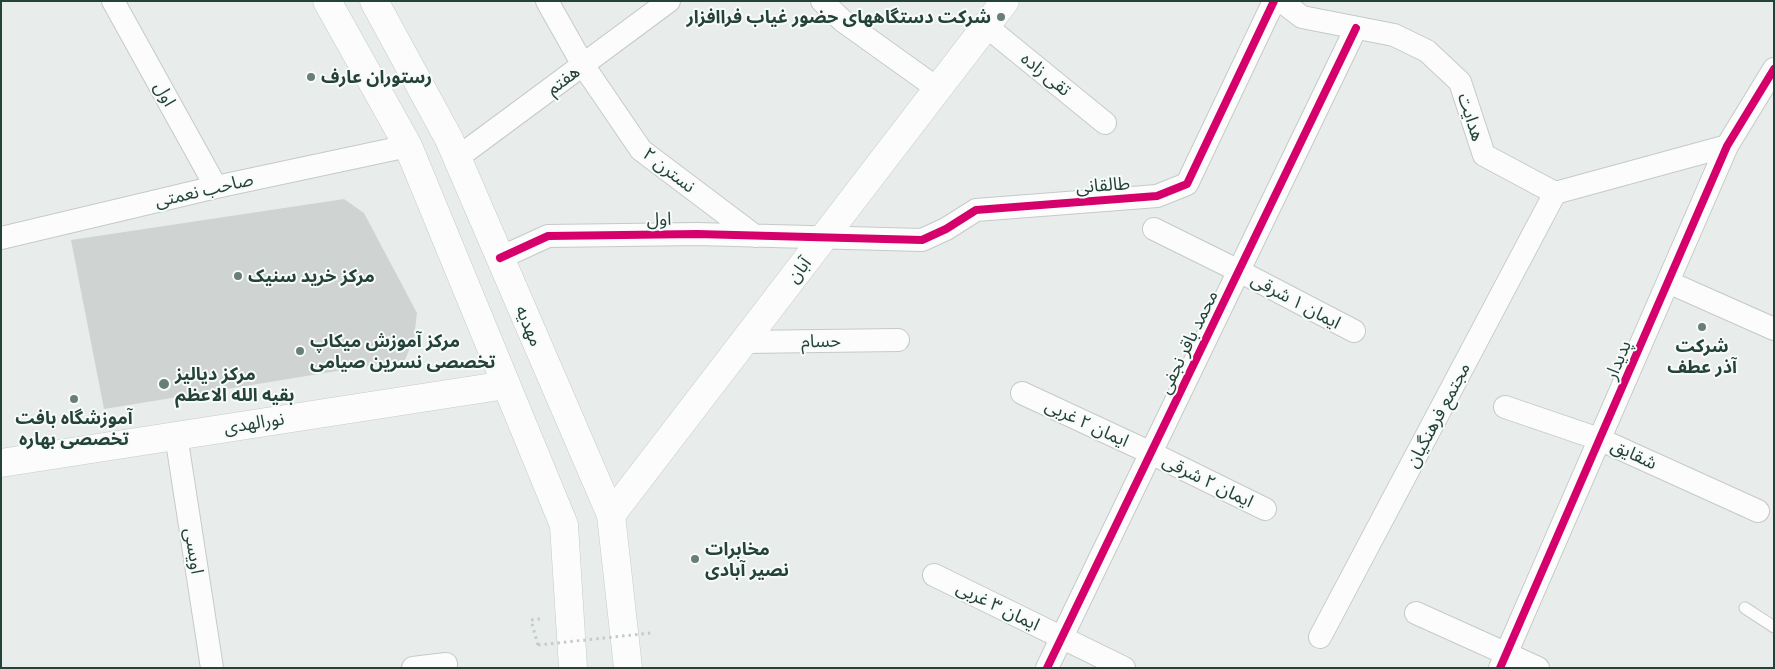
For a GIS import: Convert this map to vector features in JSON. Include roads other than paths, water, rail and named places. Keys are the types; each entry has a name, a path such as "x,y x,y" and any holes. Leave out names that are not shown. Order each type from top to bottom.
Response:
{"main road":[{"path":"327,1 408,146 564,525 573,668"},
{"name":"مهدیه","path":"374,1 449,139 611,515 628,668"},
{"name":"آبان","path":"611,515 1005,1"},
{"name":"نورالهدی","path":"1,462 506,385"}],"street":[{"name":"اول","path":"113,1 216,187"},
{"name":"نسترن ۲","path":"547,1 583,65 641,150 754,236"},
{"name":"هفتم","path":"457,158 670,1"},
{"path":"822,1 843,21 938,89"},
{"name":"طالقانی","path":"824,238 922,240 946,229 976,210 1157,196 1187,184 1274,1"},
{"name":"هدایت","path":"1281,1 1302,17 1394,36 1427,51 1460,82 1484,155 1556,193"},
{"name":"تقی زاده","path":"986,26 1106,123"},
{"name":"محمد باقر نجفی","path":"1047,668 1356,28"},
{"name":"پدیدار","path":"1503,660 1727,146 1774,69"},
{"name":"صاحب نعمتی","path":"1,238 216,187 408,146"},
{"path":"1556,193 1727,146"},
{"name":"مجتمع فرهنگیان","path":"1320,637 1556,193"},
{"name":"ایمان ۱ شرقی","path":"1154,229 1354,331"},
{"name":"اول","path":"500,258 548,236 697,234 824,238"},
{"path":"1668,282 1774,329"},
{"name":"حسام","path":"744,342 898,340"},
{"name":"ایمان ۲ غربی","path":"1022,393 1152,453"},
{"name":"شقایق","path":"1505,407 1600,439 1758,511"},
{"name":"اویسی","path":"176,435 212,668"},
{"name":"ایمان ۲ شرقی","path":"1152,453 1265,509"},
{"name":"ایمان ۳ غربی","path":"934,575 1124,668"},
{"path":"1416,613 1503,660 1538,668"},
{"path":"413,668 446,664"}],"lane":[{"path":"1744,608 1774,627"}],"place":[{"name":"شرکت دستگاههای حضور غیاب فراافزار","path":"1001,17"},
{"name":"رستوران عارف","path":"311,77"},
{"name":"مرکز خرید سنیک","path":"238,276"},
{"name":"شرکت آذر عطف","path":"1702,327"},
{"name":"مرکز آموزش میکاپ تخصصی نسرین صیامی","path":"300,351"},
{"name":"مرکز دیالیز بقیه الله الاعظم","path":"164,384"},
{"name":"آموزشگاه بافت تخصصی بهاره","path":"74,399"},
{"name":"مخابرات نصیر آبادی","path":"695,559"}]}
